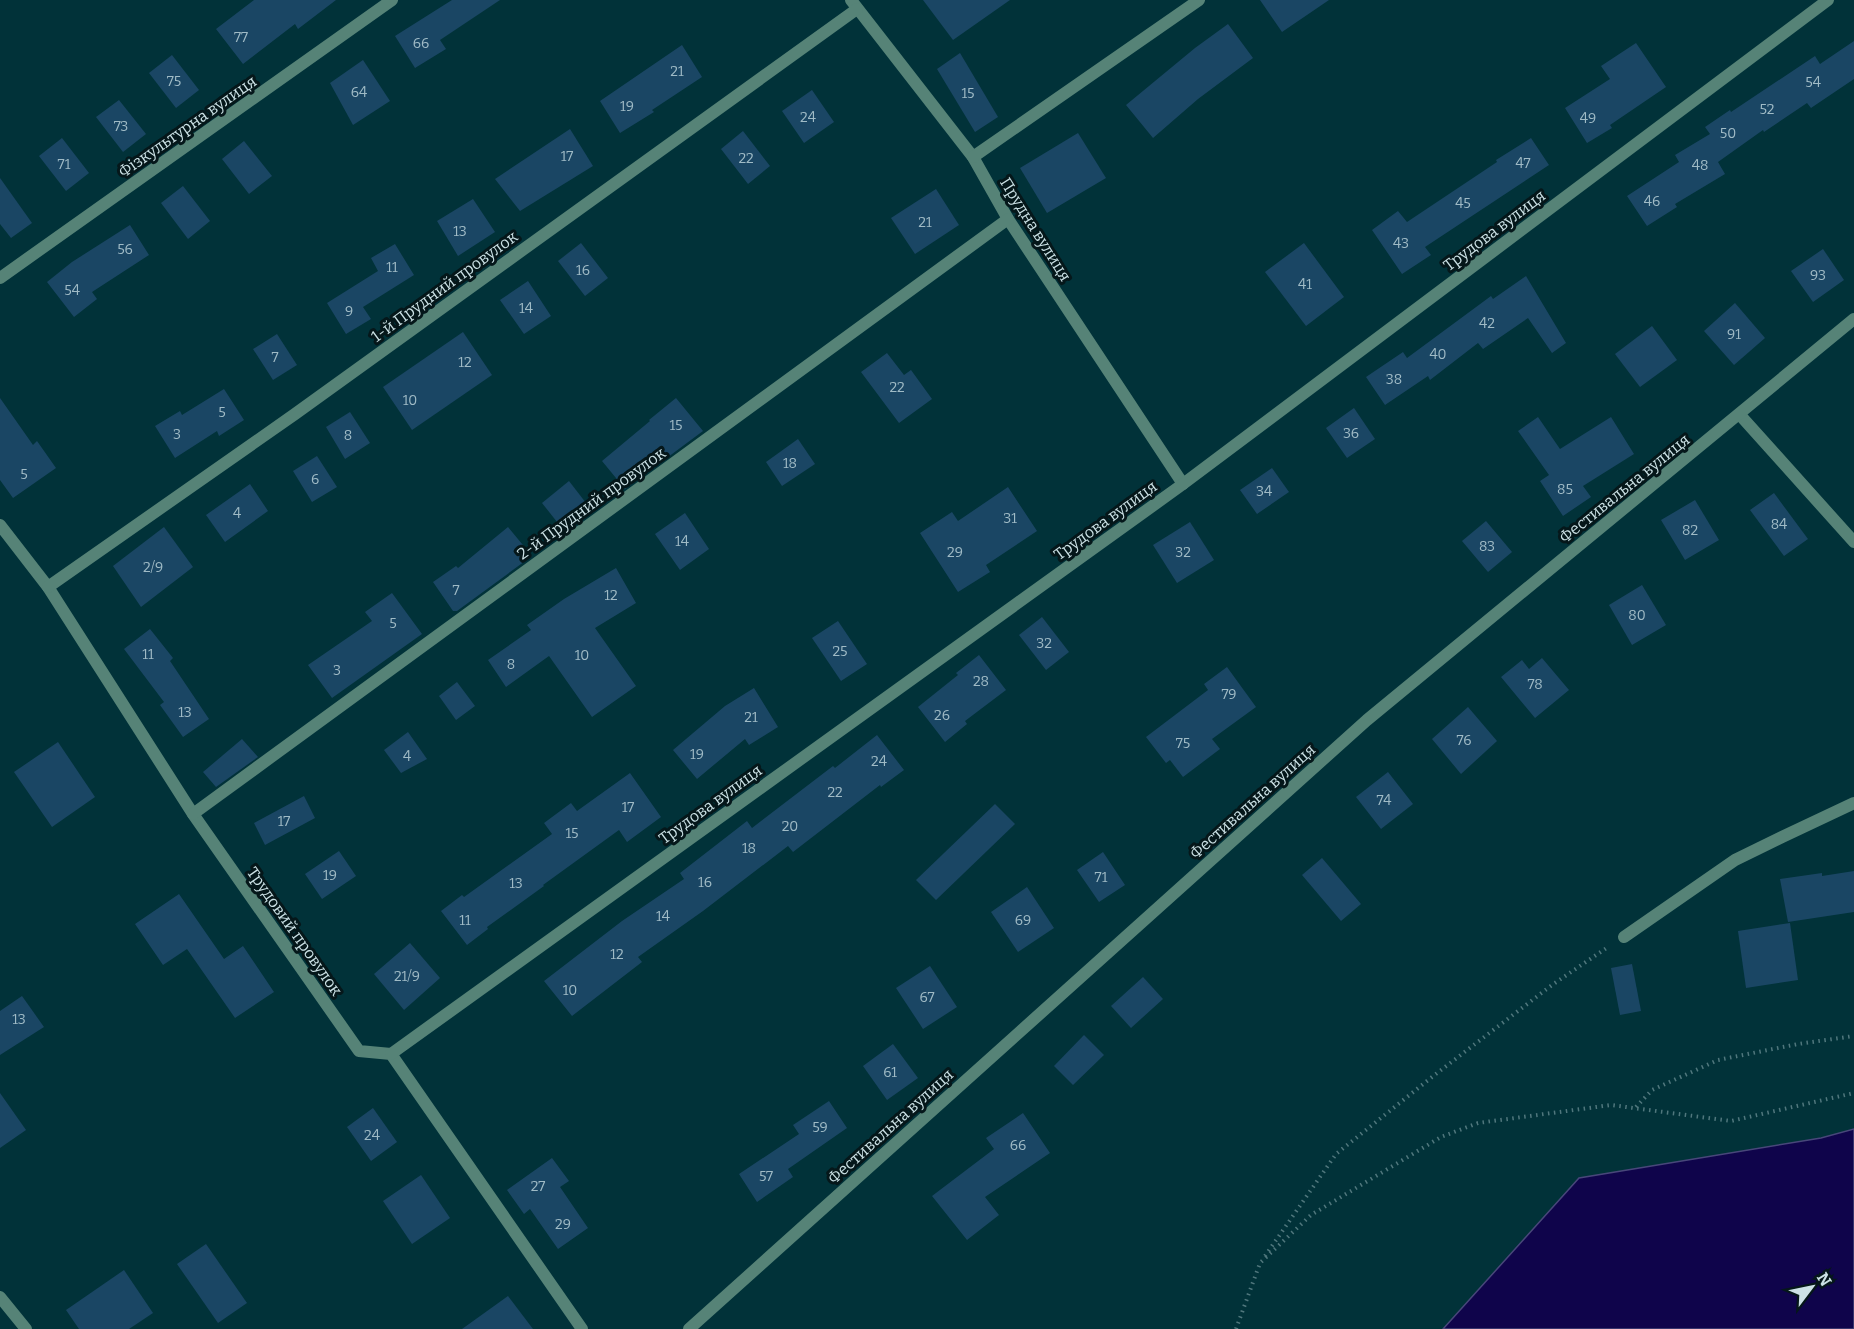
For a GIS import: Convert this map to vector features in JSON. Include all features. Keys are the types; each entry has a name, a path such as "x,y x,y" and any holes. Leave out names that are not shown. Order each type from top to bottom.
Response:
{"street":[{"name":"Фізкультурна вулиця","path":"0,278 392,0"},
{"path":"973,157 1199,0"},
{"name":"Трудова вулиця","path":"391,1054 1183,484 1828,0"},
{"name":"Прудна вулиця","path":"854,4 973,157 1008,219 1183,484"},
{"name":"1-й Прудний провулок","path":"48,587 295,414 854,4"},
{"name":"2-й Прудний провулок","path":"193,814 1008,219"},
{"name":"Фестивальна вулиця","path":"689,1329 1367,720 1854,319"},
{"path":"1740,415 1854,542"},
{"name":"Трудовий провулок","path":"0,525 48,587 193,814 359,1051 391,1054"},
{"path":"1624,937 1735,860 1854,804"},
{"path":"391,1054 582,1329"},
{"path":"0,1297 26,1329"}],"path":[{"path":"1236,1329 1260,1263 1336,1154 1552,985 1624,937"},
{"path":"1635,1108 1652,1090 1718,1060 1798,1044 1854,1036"},
{"path":"1260,1263 1311,1215 1441,1137 1478,1123 1611,1105 1731,1121 1854,1093"}],"shaded area":[{"path":"1854,1129 1854,1329 1443,1329 1579,1178 1821,1138"}],"building":[{"path":"254,0 336,0 298,29 295,24 243,64 216,29"},
{"path":"452,0 500,0 440,40 446,49 415,68 395,36"},
{"path":"923,0 1010,0 953,40"},
{"path":"1260,0 1329,0 1282,32"},
{"path":"1228,24 1253,58 1198,99 1153,138 1126,105"},
{"path":"1854,41 1854,79 1811,108 1807,103 1764,132 1763,130 1718,162 1725,174 1675,204 1677,207 1647,226 1627,196 1679,162 1675,155 1710,134 1705,127 1815,56 1820,64"},
{"path":"1636,43 1666,87 1610,125 1612,128 1587,143 1565,108 1610,79 1601,66"},
{"path":"682,45 702,77 652,110 654,112 620,133 600,101"},
{"path":"960,53 998,117 975,132 937,69"},
{"path":"172,55 199,90 176,108 149,73"},
{"path":"363,60 390,101 353,125 330,83"},
{"path":"812,90 834,122 804,143 782,111"},
{"path":"119,100 146,134 123,152 96,117"},
{"path":"570,129 593,166 520,211 495,179"},
{"path":"743,131 770,166 748,184 721,149"},
{"path":"1078,133 1106,178 1047,213 1020,168"},
{"path":"62,138 89,173 66,191 39,156"},
{"path":"1531,138 1549,165 1425,247 1431,255 1402,274 1372,230 1398,211 1407,222"},
{"path":"244,141 272,176 249,194 222,159"},
{"path":"0,178 32,223 11,238 0,224"},
{"path":"183,186 210,221 188,239 161,203"},
{"path":"936,189 959,225 915,254 891,218"},
{"path":"473,199 495,232 458,256 437,221"},
{"path":"130,225 149,255 92,292 97,299 74,317 47,282 72,262"},
{"path":"581,243 608,278 585,296 558,261"},
{"path":"1304,243 1344,297 1306,326 1265,272"},
{"path":"395,244 414,275 363,307 371,319 346,334 327,303 378,271 371,258"},
{"path":"1823,249 1844,280 1813,302 1791,271"},
{"path":"1526,276 1566,343 1552,353 1528,318 1483,349 1478,343 1430,380 1428,376 1385,405 1366,377 1403,352 1407,358 1491,296 1493,299"},
{"path":"528,281 551,316 524,334 500,300"},
{"path":"1735,303 1765,338 1734,365 1704,331"},
{"path":"1652,326 1677,360 1640,387 1615,354"},
{"path":"463,332 492,375 412,430 383,387"},
{"path":"277,334 297,365 273,380 253,349"},
{"path":"887,353 904,375 911,370 932,399 899,423 861,372"},
{"path":"224,389 244,420 219,436 217,431 175,458 155,426 180,411 182,415"},
{"path":"0,398 33,445 37,441 56,468 13,498 0,480"},
{"path":"676,398 703,431 625,489 602,461"},
{"path":"1354,408 1375,439 1347,458 1326,428"},
{"path":"350,412 370,443 345,459 326,427"},
{"path":"1538,417 1560,449 1611,417 1634,454 1583,486 1591,497 1563,516 1540,481 1549,475 1518,431"},
{"path":"798,439 815,464 782,486 766,462"},
{"path":"317,456 337,487 312,502 293,471"},
{"path":"1272,468 1289,492 1257,514 1240,490"},
{"path":"569,481 593,512 565,532 542,503"},
{"path":"250,484 268,511 225,542 206,515"},
{"path":"1008,487 1037,531 986,565 990,572 958,592 920,533 952,512 958,521"},
{"path":"1774,493 1808,539 1784,556 1750,510"},
{"path":"1695,500 1719,540 1685,560 1661,520"},
{"path":"685,513 709,549 680,570 655,534"},
{"path":"1486,521 1512,552 1488,572 1462,541"},
{"path":"1190,522 1214,560 1177,583 1153,545"},
{"path":"164,527 193,567 141,607 113,566"},
{"path":"508,527 532,556 457,611 453,611 433,582 456,566 458,568"},
{"path":"616,568 636,603 595,628 636,686 592,717 549,656 506,687 488,660 531,630 527,625 564,599"},
{"path":"1642,585 1666,625 1632,645 1609,605"},
{"path":"392,593 422,634 332,698 308,665 372,621 365,612"},
{"path":"1042,617 1069,652 1046,670 1019,635"},
{"path":"838,621 867,664 841,681 812,638"},
{"path":"150,629 173,658 170,661 209,719 183,737 160,705 164,702 124,649"},
{"path":"979,655 1006,690 965,721 967,724 945,742 918,707"},
{"path":"1542,658 1569,690 1535,718 1501,677 1522,660 1529,669"},
{"path":"1227,667 1256,707 1212,739 1220,749 1183,777 1170,760 1166,763 1146,737 1208,690 1204,684"},
{"path":"457,682 475,706 456,720 439,696"},
{"path":"754,688 778,727 749,745 745,739 697,779 673,750 725,706"},
{"path":"1468,707 1497,741 1461,774 1432,739"},
{"path":"408,732 427,759 401,773 384,750"},
{"path":"877,735 904,770 881,787 880,785 793,852 788,846 638,957 642,962 572,1016 544,981 622,921 684,879 680,873 747,821 752,828"},
{"path":"242,739 258,757 216,787 203,772"},
{"path":"58,742 95,797 52,827 14,772"},
{"path":"1388,772 1413,804 1381,829 1356,797"},
{"path":"630,773 661,817 627,842 619,830 487,927 488,929 467,945 441,911 552,834 544,823 571,803 577,811"},
{"path":"304,796 315,818 265,845 254,823"},
{"path":"995,804 1015,824 936,900 916,880"},
{"path":"339,851 356,876 322,899 305,874"},
{"path":"1103,852 1125,885 1099,902 1077,870"},
{"path":"1322,858 1361,904 1341,921 1302,875"},
{"path":"1854,871 1854,912 1788,922 1780,879"},
{"path":"1027,887 1054,928 1018,952 991,912"},
{"path":"179,894 224,959 243,946 274,992 235,1018 187,949 163,965 135,924"},
{"path":"1790,923 1798,980 1746,988 1738,931"},
{"path":"410,943 440,978 404,1010 374,974"},
{"path":"1632,964 1641,1011 1620,1015 1611,968"},
{"path":"930,966 957,1007 923,1029 896,988"},
{"path":"1143,977 1163,999 1131,1028 1111,1006"},
{"path":"22,996 44,1027 0,1055 0,1011"},
{"path":"1084,1035 1104,1055 1073,1085 1054,1066"},
{"path":"893,1044 918,1078 887,1100 863,1066"},
{"path":"0,1093 26,1130 0,1148"},
{"path":"829,1101 847,1128 788,1169 793,1177 757,1202 739,1174 799,1134 793,1125"},
{"path":"373,1108 397,1142 371,1161 347,1127"},
{"path":"1023,1113 1050,1153 985,1197 999,1215 967,1240 932,1196 994,1149 986,1138"},
{"path":"552,1158 569,1181 560,1187 588,1228 558,1249 530,1209 524,1214 507,1190"},
{"path":"421,1175 450,1218 412,1244 383,1201"},
{"path":"206,1244 247,1303 218,1323 177,1264"},
{"path":"124,1270 153,1313 129,1329 79,1329 66,1310"},
{"path":"508,1296 533,1329 462,1329"}]}
